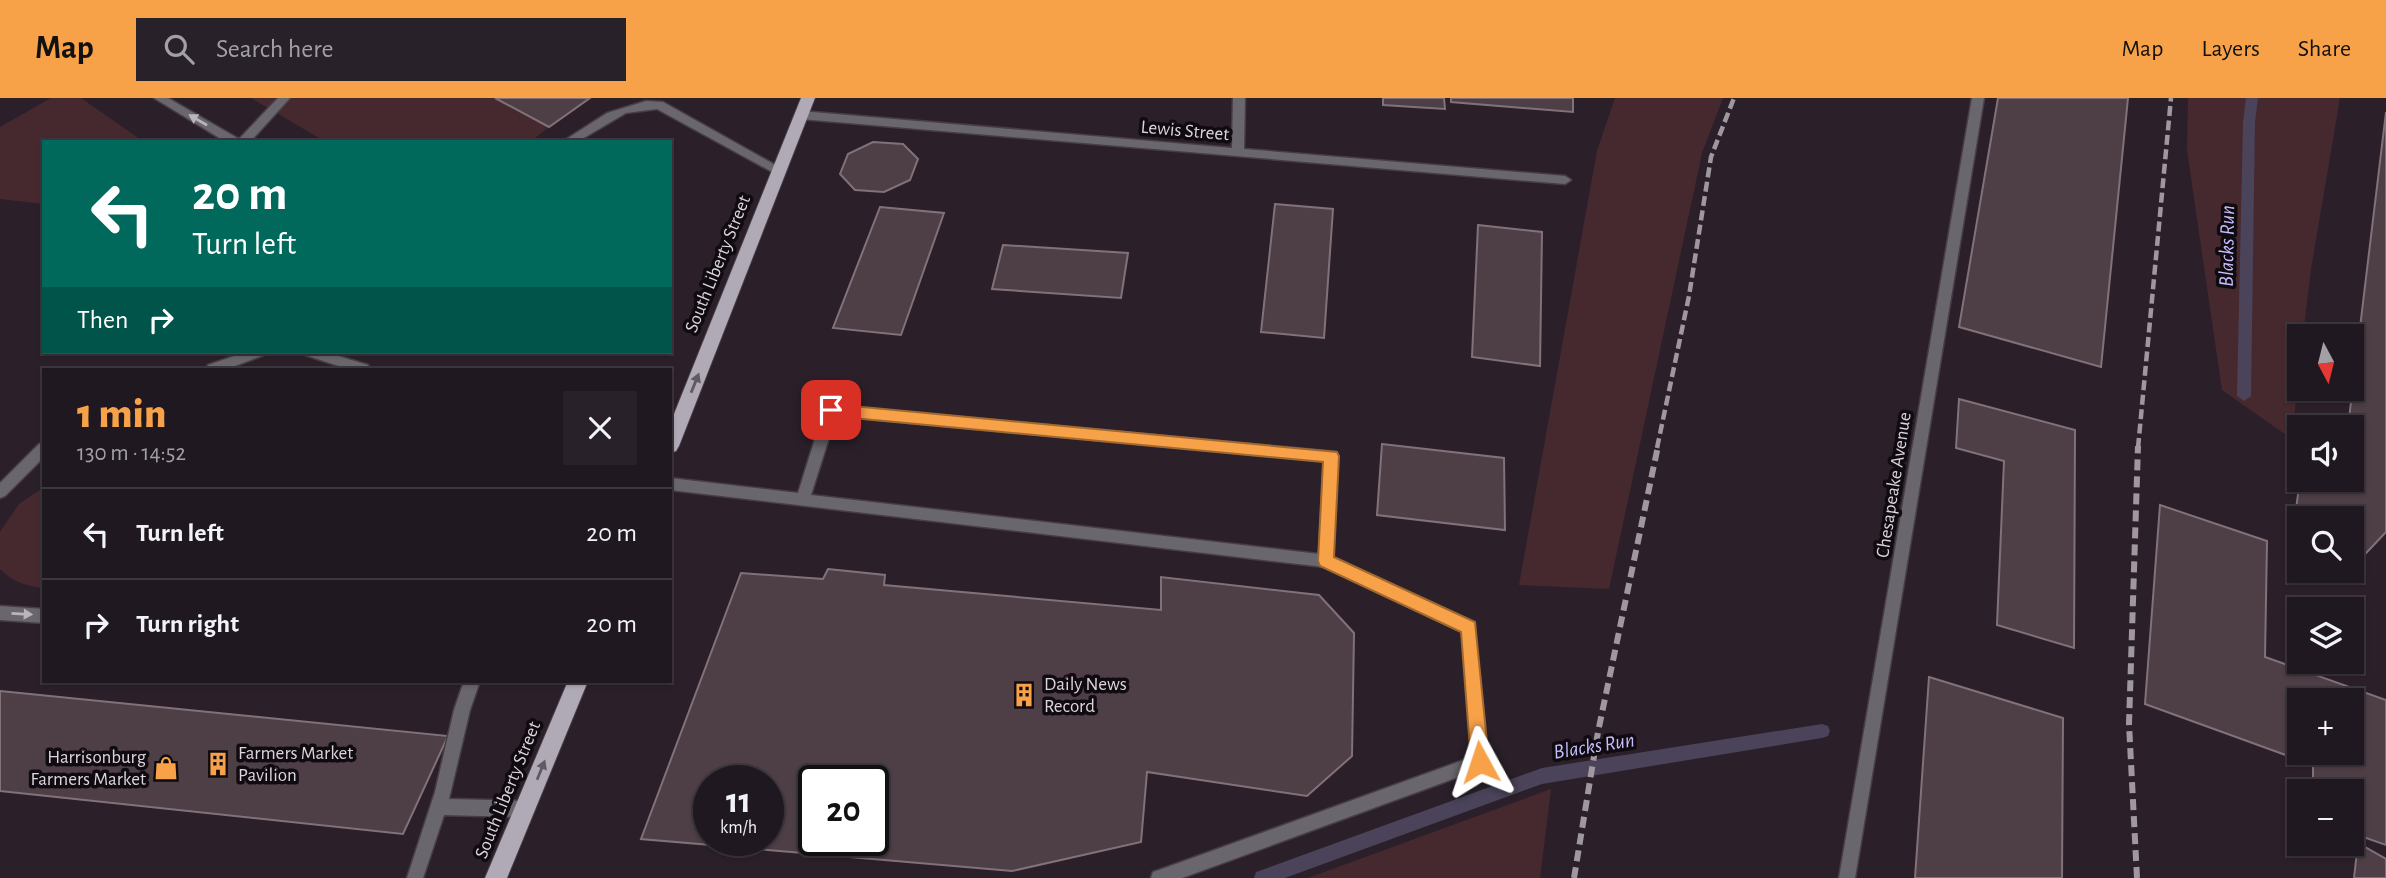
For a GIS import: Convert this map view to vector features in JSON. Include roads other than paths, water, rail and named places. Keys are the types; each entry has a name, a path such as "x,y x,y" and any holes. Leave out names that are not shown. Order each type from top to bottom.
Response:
{"main road":[{"name":"South Liberty Street","path":"672,441 808,98"},
{"name":"South Liberty Street","path":"496,878 577,683"}],"street":[{"path":"160,98 232,140"},
{"path":"245,140 284,98"},
{"path":"620,98 633,107"},
{"path":"1238,153 1239,98"},
{"name":"Chesapeake Avenue","path":"1847,878 1978,98"},
{"path":"571,140 618,112 643,104 659,105 780,171"},
{"name":"Lewis Street","path":"802,115 1565,180"},
{"path":"216,368 254,354"},
{"path":"316,354 360,368"},
{"path":"803,498 831,410 1332,456 1326,561"},
{"path":"0,492 42,450"},
{"path":"672,484 1326,561 1469,628 1480,762 1159,878"},
{"path":"0,613 42,616"},
{"path":"415,878 438,807 471,683"},
{"path":"438,807 525,809"}],"waterway":[{"name":"Blacks Run","path":"2244,396 2249,122 2252,98"},
{"name":"Blacks Run","path":"1262,878 1542,776 1822,731"}],"railway":[{"path":"1657,448 1689,296 1711,157 1734,98"},
{"path":"2138,448 2171,98"},
{"path":"1574,878 1598,732 1658,446"},
{"path":"2137,878 2129,724 2138,446"}],"place":[{"name":"Daily News Record","path":"1024,695"},
{"name":"Farmers Market Pavilion","path":"218,764"},
{"name":"Harrisonburg Farmers Market","path":"166,768"}]}
